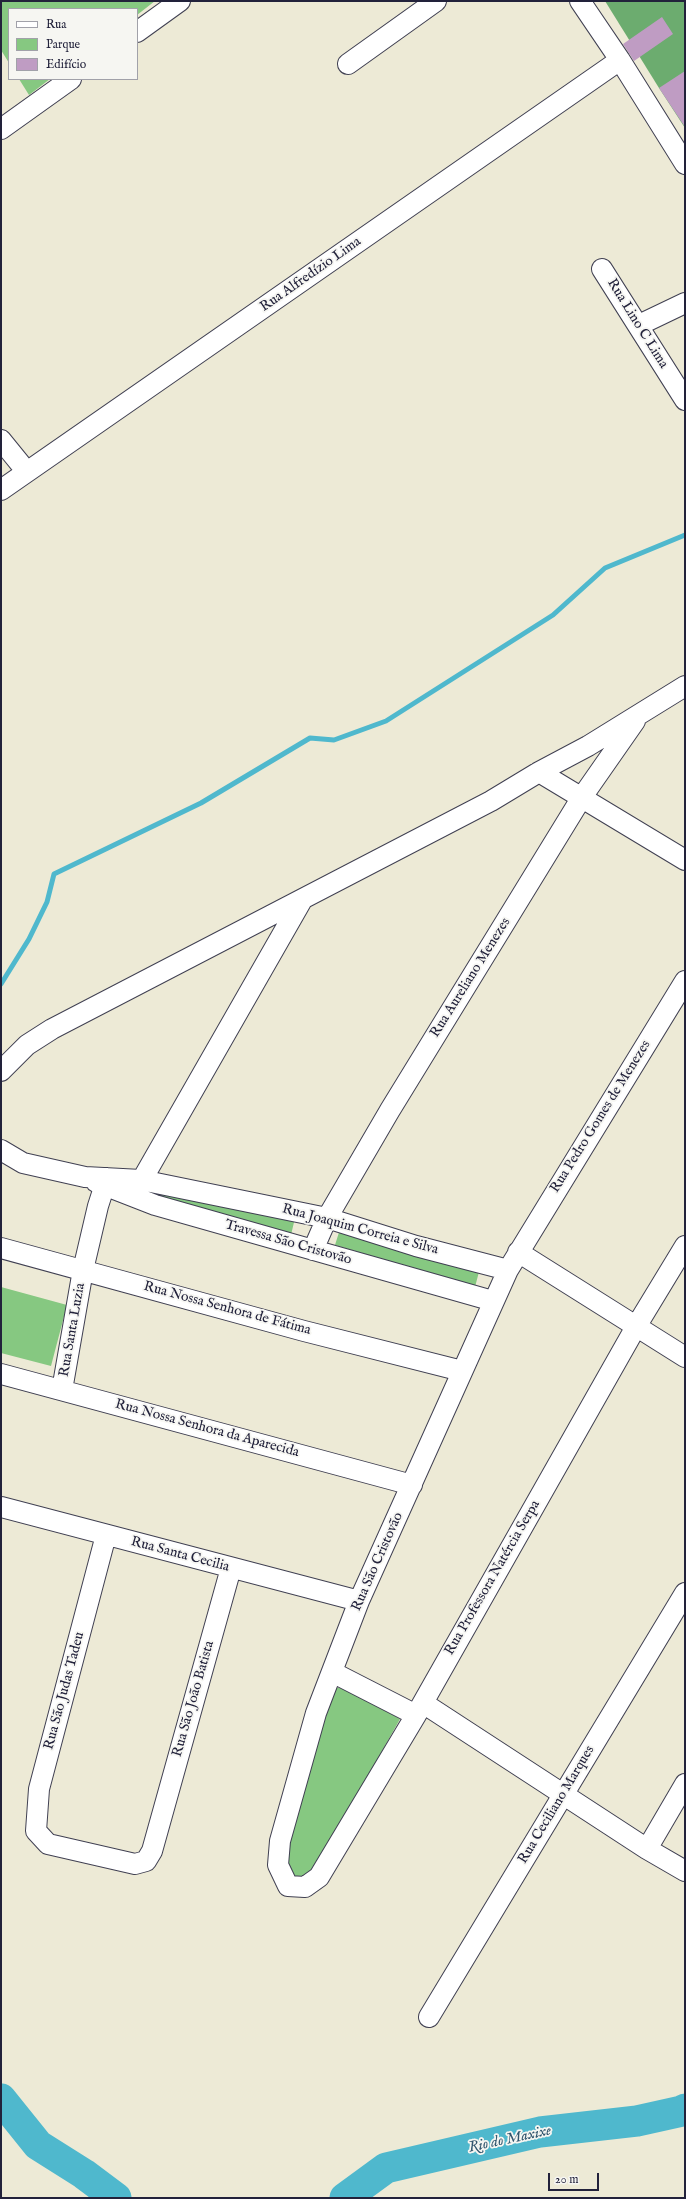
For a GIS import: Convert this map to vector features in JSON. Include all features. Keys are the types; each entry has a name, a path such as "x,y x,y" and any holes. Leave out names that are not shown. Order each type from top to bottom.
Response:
{"street":[{"path":"138,31 180,1"},
{"path":"348,64 436,1"},
{"path":"580,1 620,60 685,164"},
{"name":"Rua Alfredízio Lima","path":"1,490 620,60"},
{"path":"1,129 70,80"},
{"name":"Rua Lino C Lima","path":"602,269 639,325 685,400"},
{"path":"639,325 685,303"},
{"path":"1,440 27,472"},
{"path":"1,1071 27,1045 52,1029 490,801 539,772 588,746 685,686"},
{"name":"Rua Aureliano Menezes","path":"313,1250 327,1218 390,1110 582,797 641,713"},
{"path":"539,772 685,860"},
{"path":"133,1198 141,1180 302,900"},
{"name":"Rua Pedro Gomes de Menezes","path":"518,1252 685,981"},
{"name":"Travessa São Cristovão","path":"1,1150 23,1163 106,1182 141,1180"},
{"name":"Rua Joaquim Correia e Silva","path":"141,1180 327,1218 416,1246 508,1270"},
{"path":"83,1270 98,1206 106,1182"},
{"name":"Travessa São Cristovão","path":"106,1182 133,1198 493,1301"},
{"name":"Rua Professora Natércia Serpa","path":"286,1883 288,1886 305,1887 319,1877 420,1709 637,1325 685,1246"},
{"name":"Rua Nossa Senhora de Fátima","path":"1,1248 304,1331 462,1371"},
{"path":"518,1252 637,1325 685,1357"},
{"name":"Rua São Cristovão","path":"286,1883 278,1865 280,1842 316,1713 359,1601 493,1301 518,1252"},
{"name":"Rua Santa Luzia","path":"62,1390 83,1270"},
{"name":"Rua Nossa Senhora da Aparecida","path":"1,1374 412,1485"},
{"name":"Rua Santa Cecilia","path":"1,1507 359,1601"},
{"name":"Rua São Judas Tadeu","path":"48,1844 36,1831 39,1789 106,1535"},
{"name":"Rua São João Batista","path":"48,1844 135,1864 146,1861 152,1852 231,1568"},
{"name":"Rua Ceciliano Marques","path":"429,2016 685,1593"},
{"path":"332,1672 420,1709 563,1795 647,1849 685,1871"},
{"path":"647,1849 685,1784"}],"green space":[{"path":"1,1 155,1 138,14 138,8 8,8 8,61 1,50"},
{"path":"605,1 685,1 685,128 659,88"},
{"path":"20,80 49,80 29,95"},
{"path":"158,1186 295,1218 291,1235 154,1202"},
{"path":"341,1226 480,1268 475,1287 335,1245"},
{"path":"1,1287 67,1305 51,1366 1,1353"},
{"path":"344,1687 400,1719 322,1858 308,1874 300,1877 291,1876 283,1869 324,1696 335,1688"}],"building":[{"path":"662,17 673,34 634,61 623,44"},
{"path":"685,71 685,127 659,88"}],"waterway":[{"path":"1,984 29,939 47,902 54,874 201,803 310,738 334,740 386,721 553,615 605,568 685,535"},
{"name":"Rio do Maxixe","path":"1,2099 38,2145 84,2174 116,2198"},
{"name":"Rio do Maxixe","path":"345,2198 386,2168 540,2132 637,2121 682,2111 685,2109"}]}
